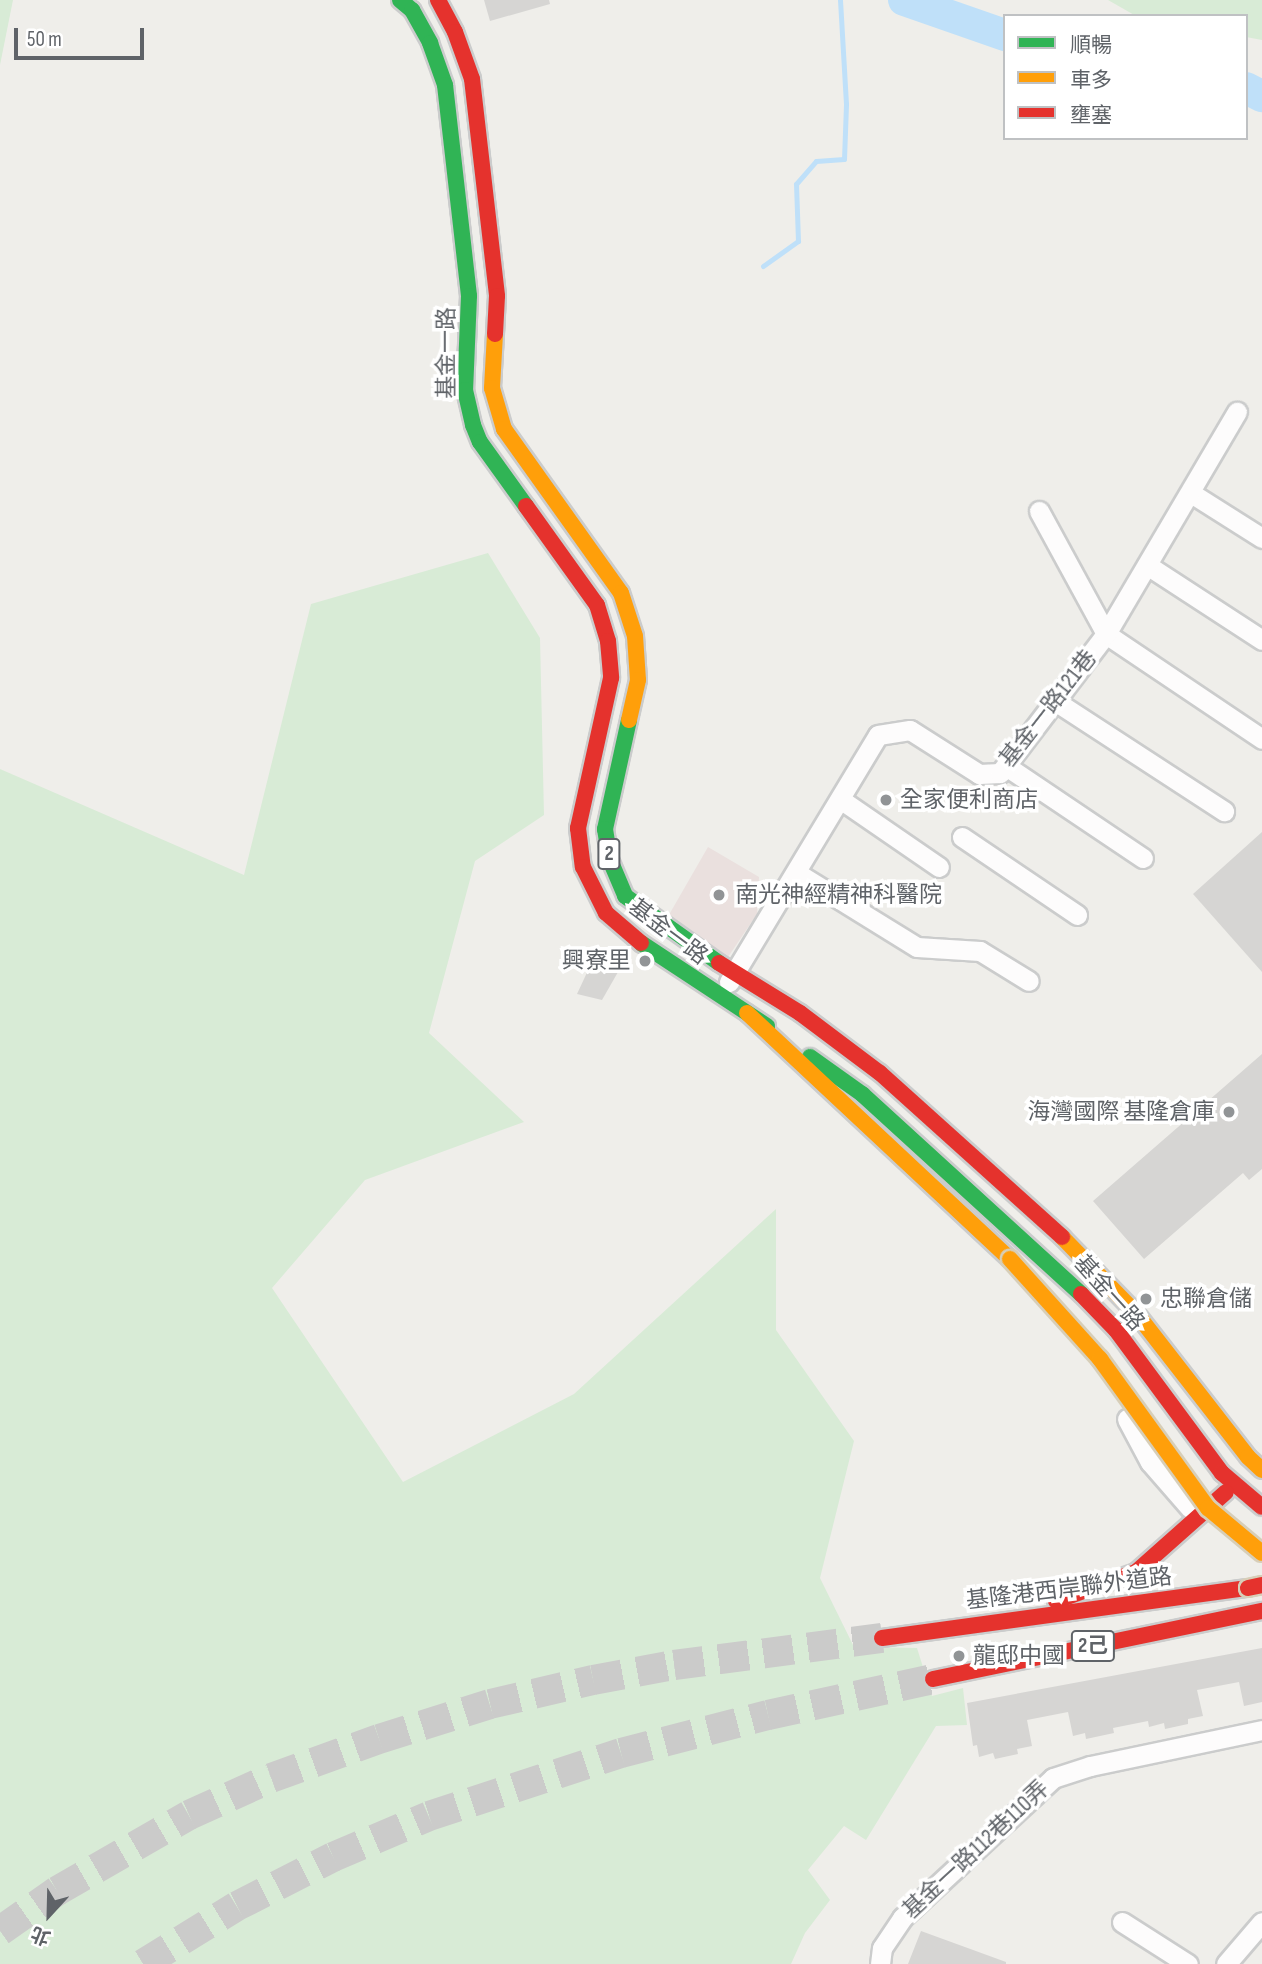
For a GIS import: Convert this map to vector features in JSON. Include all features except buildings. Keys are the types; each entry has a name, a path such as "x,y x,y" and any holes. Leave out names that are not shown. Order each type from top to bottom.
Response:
{"main road":[{"name":"基金一路","path":"400,0 412,10 430,43 445,85 469,296 465,390 473,425 480,442 597,605 608,641 611,678 578,828 583,867 606,913 622,930 679,971 747,1013 862,1094 1056,1268 1116,1330 1234,1485 1262,1507"},
{"name":"基金一路","path":"438,0 455,32 472,79 497,296 492,388 499,416 505,429 621,593 635,636 638,680 605,829 610,860 625,895 640,909 734,974 800,1013 880,1073 1075,1249 1136,1313 1248,1457 1262,1470"},
{"path":"761,989 747,1013 1010,1259 1100,1359 1185,1481 1208,1508 1258,1588"},
{"path":"1084,1297 1106,1281"},
{"path":"982,1623 1116,1581 1152,1560 1234,1485 1262,1488"},
{"name":"基隆港西岸聯外道路","path":"881,1638 1258,1588"},
{"name":"2己","path":"933,1679 1258,1588"}],"street":[{"name":"基金一路121巷","path":"721,997 878,735 911,730 979,774 1000,774 1106,634 1237,412"},
{"path":"1191,493 1262,538"},
{"path":"1039,511 1106,634 1262,739"},
{"path":"1147,565 1262,640"},
{"path":"1055,701 1224,811"},
{"path":"1006,766 1143,858"},
{"path":"840,799 939,867"},
{"path":"962,836 1077,915"},
{"path":"797,873 917,947 980,951 1029,981"},
{"path":"1084,1297 1134,1434 1168,1487 1199,1516 1258,1588"},
{"name":"基金一路112巷110弄","path":"880,1964 882,1948 902,1918 1053,1777 1090,1766 1262,1730"},
{"path":"1122,1922 1188,1964"},
{"path":"1226,1964 1262,1922"}],"shaded area":[{"name":"南光神經精神科醫院","path":"708,847 759,877 757,914 726,960 666,920"}],"green space":[{"path":"0,0 13,0 0,65"},
{"path":"1108,0 1262,0 1262,40 1248,37 1248,14 1132,14"},
{"path":"488,553 540,638 544,815 475,861 429,1033 524,1122 365,1180 272,1288 403,1482 574,1394 776,1209 776,1330 854,1441 820,1578 854,1647 917,1648 932,1696 963,1688 967,1725 936,1726 866,1840 844,1826 808,1870 830,1900 805,1933 791,1964 0,1964 0,769 244,875 311,604"}],"waterway":[{"path":"763,266 798,241 796,184 816,161 844,159 846,104 840,0"},
{"path":"904,0 1003,34"},
{"path":"1248,89 1262,96"}],"tunnel":[{"path":"0,1931 57,1891 189,1815 271,1778 379,1739 490,1704 593,1680 674,1665 882,1638"},
{"path":"143,1964 237,1906 333,1857 429,1816 621,1753 768,1715 933,1679"}],"traffic: fast":[{"path":"400,0 412,10 430,43 445,85 469,296 465,390 473,425 480,442 526,506"},
{"path":"629,720 605,829 610,860 625,896 719,963"},
{"path":"641,943 767,1026"},
{"path":"810,1057 862,1094 1081,1294"}],"traffic: slow":[{"path":"495,334 492,388 504,429 621,593 635,636 638,680 629,720"},
{"path":"747,1013 1010,1259"},
{"path":"1062,1237 1136,1313 1248,1457 1262,1470"},
{"path":"1010,1259 1100,1359 1208,1508 1262,1553"}],"traffic: jam":[{"path":"438,0 455,32 472,79 497,296 495,334"},
{"path":"526,506 597,605 608,641 611,678 578,828 583,867 606,913 641,943"},
{"path":"719,963 800,1013 880,1073 1062,1237"},
{"path":"1081,1294 1116,1330 1222,1473 1262,1507"},
{"path":"1056,1601 1136,1572 1226,1492"},
{"path":"1248,1588 1262,1585"},
{"path":"882,1638 1248,1588"},
{"path":"933,1679 1262,1611"}],"place":[{"name":"全家便利商店","path":"886,800"},
{"name":"南光神經精神科醫院","path":"719,895"},
{"name":"興寮里","path":"645,961"},
{"name":"海灣國際 基隆倉庫","path":"1229,1112"},
{"name":"忠聯倉儲","path":"1146,1299"},
{"name":"龍邸中國","path":"959,1656"}]}
